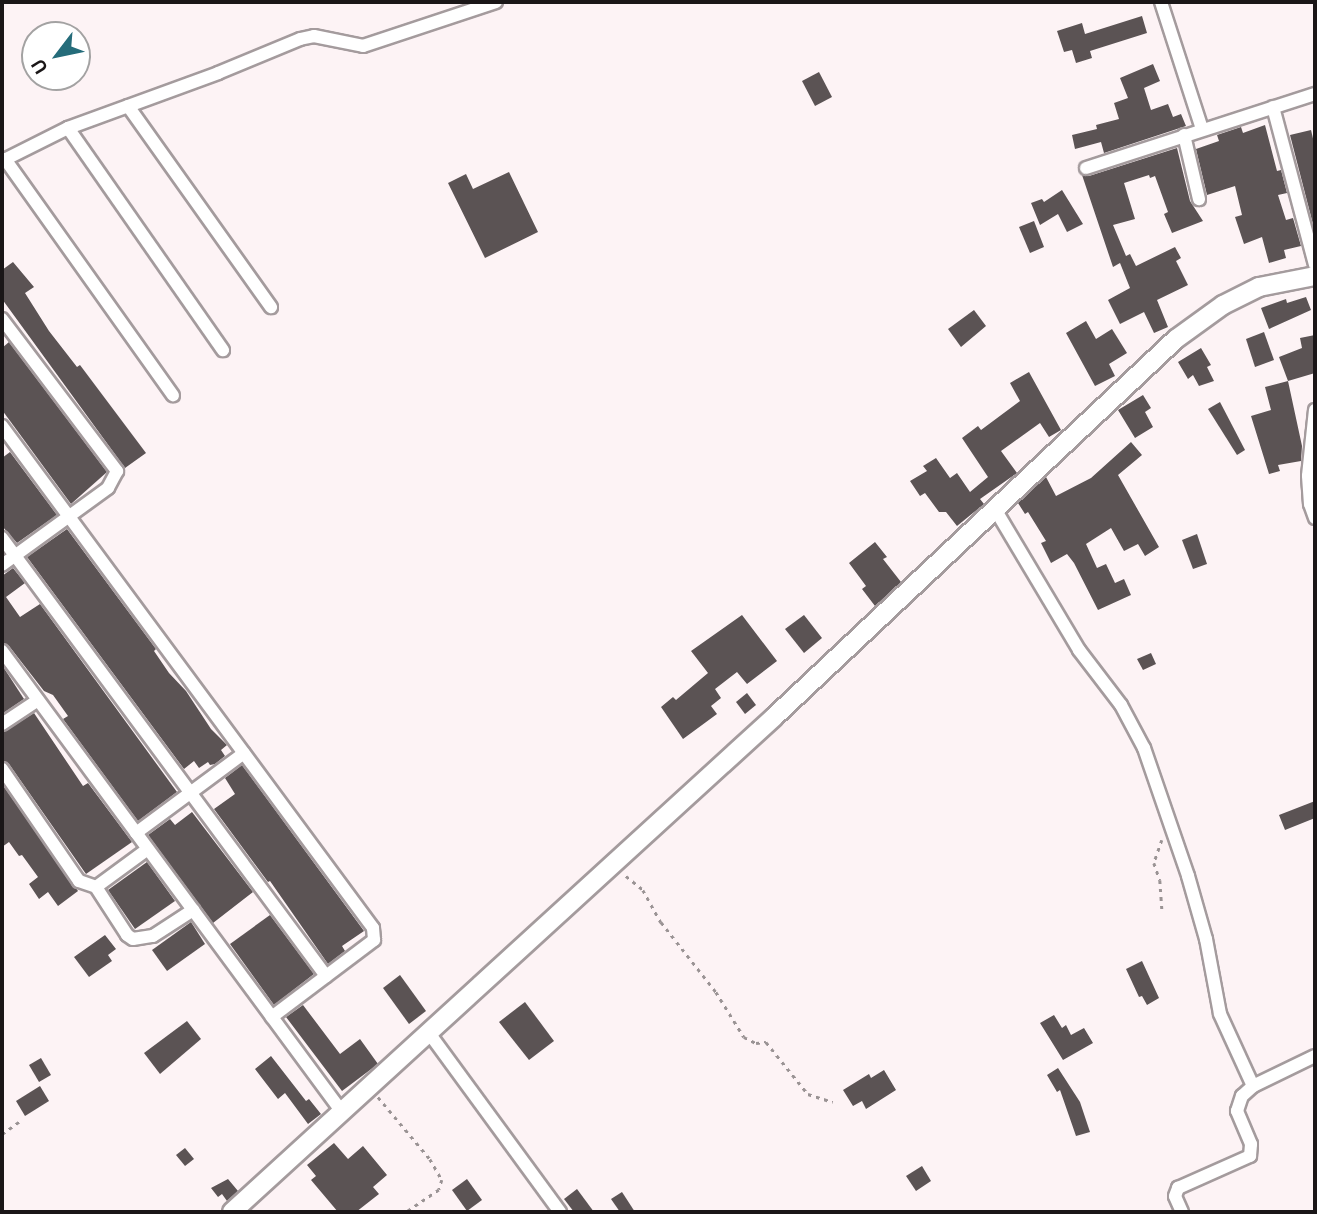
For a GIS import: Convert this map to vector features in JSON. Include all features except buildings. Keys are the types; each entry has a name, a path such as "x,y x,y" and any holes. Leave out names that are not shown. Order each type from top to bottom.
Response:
{"main road":[{"path":"232,1212 614,863 1189,329 1223,305 1259,288 1315,277"}],"street":[{"path":"173,395 4,160 68,128 300,39 314,36 363,46 496,2"},
{"path":"1161,2 1202,129"},
{"path":"1086,168 1315,94"},
{"path":"128,106 271,307"},
{"path":"1273,107 1315,277"},
{"path":"68,128 223,350"},
{"path":"1184,135 1199,199"},
{"path":"2,319 117,471 108,488 2,565"},
{"path":"1315,410 1308,476 1310,504 1315,518"},
{"path":"2,426 373,928 374,940 272,1017"},
{"path":"995,509 1079,650 1121,705 1144,748 1167,810 1206,939 1220,1014 1253,1086"},
{"path":"2,538 326,976"},
{"path":"2,651 342,1112"},
{"path":"2,723 38,700"},
{"path":"136,833 244,753"},
{"path":"2,769 79,881 96,887 127,935 134,939 153,936 193,910"},
{"path":"96,887 148,849"},
{"path":"429,1033 560,1212"},
{"path":"1182,1212 1175,1196 1178,1188 1250,1156 1251,1144 1237,1111 1242,1096 1253,1086 1315,1056"}],"path":[{"path":"1162,909 1160,880 1154,863 1164,834 1167,810"},
{"path":"614,863 643,890 668,933 716,992 744,1037 756,1043 766,1042 808,1094 833,1102"},
{"path":"369,1087 430,1159 442,1180 439,1190 406,1212"},
{"path":"2,1134 21,1120"}]}
